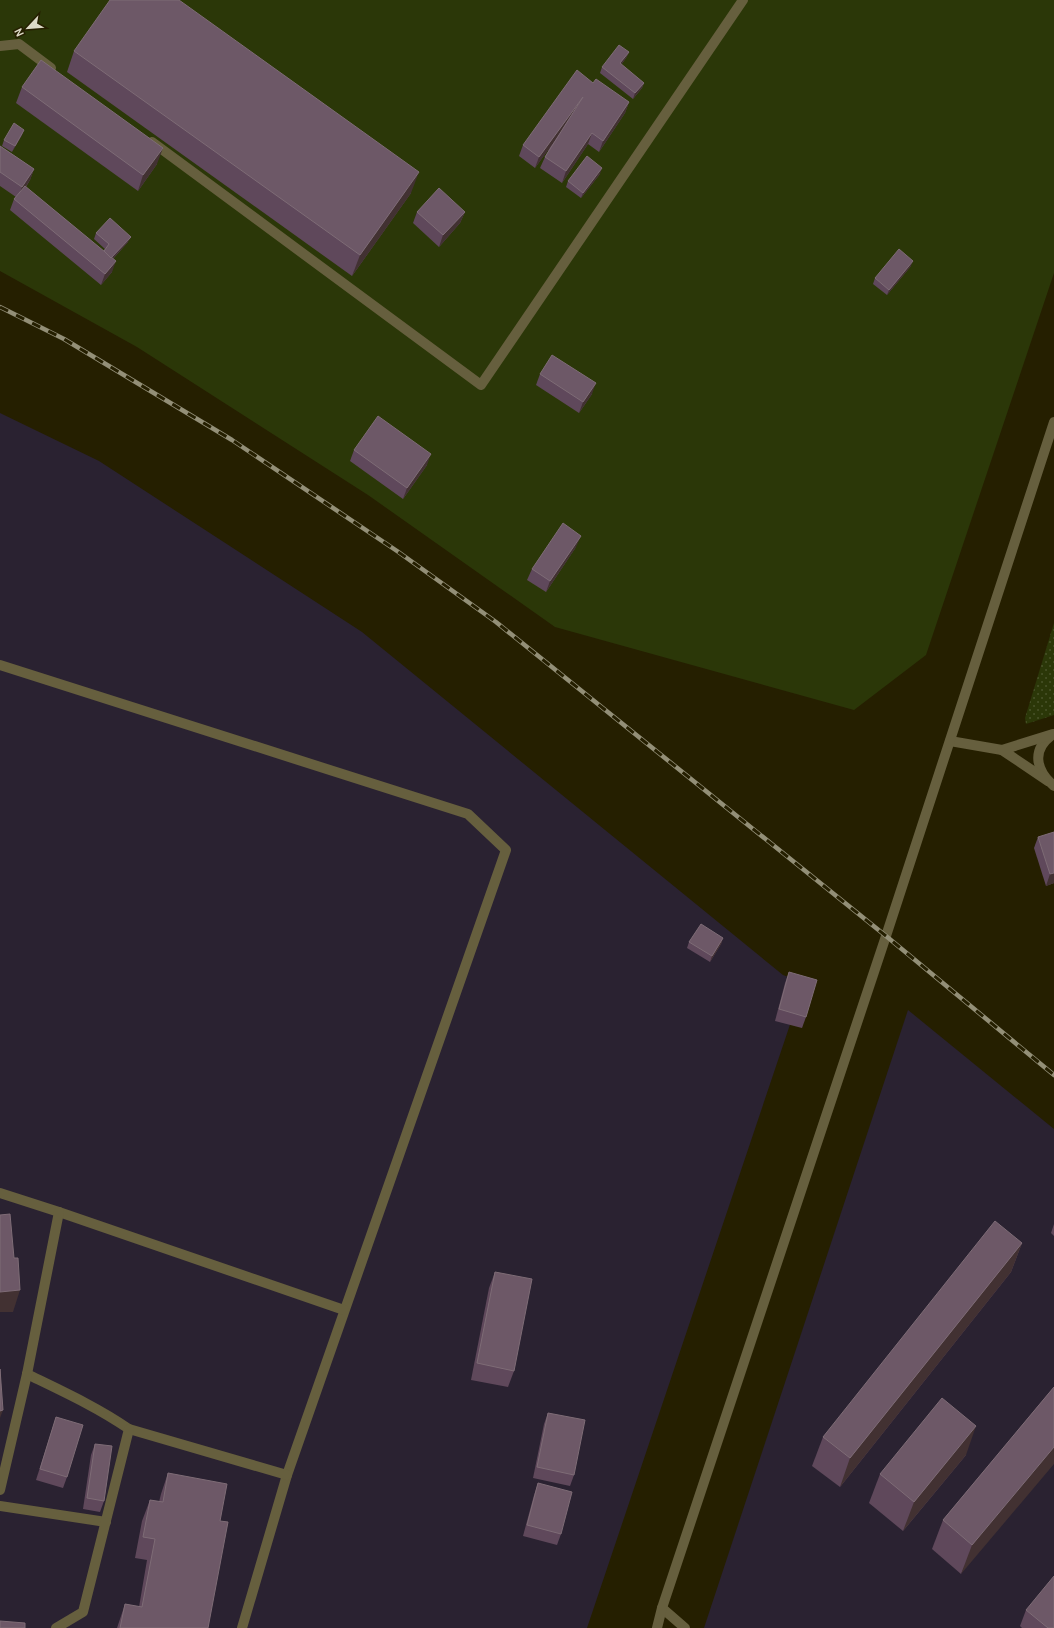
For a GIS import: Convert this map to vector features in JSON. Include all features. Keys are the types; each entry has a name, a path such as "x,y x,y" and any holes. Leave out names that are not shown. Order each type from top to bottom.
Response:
{"main road":[{"path":"141,134 481,385 743,0"},
{"path":"0,46 19,44 58,73"},
{"path":"657,1628 662,1608 886,936 1054,422"},
{"path":"0,665 468,814 506,850 287,1475 242,1628"},
{"path":"1002,750 1054,734"},
{"path":"1051,784 1040,769 1038,756 1041,747 1046,740 1054,734"},
{"path":"950,741 1002,750 1051,784"},
{"path":"0,1193 344,1310"},
{"path":"0,1490 27,1374 59,1212"},
{"path":"27,1374 107,1414 129,1429 287,1475"},
{"path":"56,1628 82,1612 129,1429"},
{"path":"0,1506 106,1522"},
{"path":"662,1608 685,1628"}],"shaded area":[{"path":"0,413 99,461 362,632 783,975 804,983 587,1628 0,1628"},
{"path":"908,1010 1054,1129 1054,1628 704,1628"}],"green space":[{"path":"0,0 1054,0 1054,273 926,655 854,710 555,627 368,495 137,347 0,271"},
{"path":"1054,623 1054,715 1026,724 1025,718"}],"building":[{"path":"110,0 179,0 419,172 360,255 74,51"},
{"path":"619,45 629,52 620,63 644,83 635,93 602,67"},
{"path":"41,60 163,148 143,175 22,87"},
{"path":"577,70 593,83 596,79 629,102 603,141 592,133 566,171 545,157 583,97 539,157 523,145"},
{"path":"14,123 24,130 15,146 4,140"},
{"path":"0,146 34,169 22,187 0,172"},
{"path":"587,156 602,168 583,193 568,181"},
{"path":"25,186 116,261 105,274 14,199"},
{"path":"439,188 465,212 443,235 417,212"},
{"path":"110,218 131,237 111,258 104,251 109,244 96,233"},
{"path":"899,249 913,261 889,290 875,278"},
{"path":"552,355 596,383 583,402 540,374"},
{"path":"378,416 431,454 407,488 354,450"},
{"path":"563,523 581,536 550,581 532,569"},
{"path":"1054,832 1054,873 1050,874 1038,837"},
{"path":"701,924 723,938 712,956 689,942"},
{"path":"789,972 817,980 806,1017 779,1009"},
{"path":"10,1214 14,1258 18,1258 20,1290 0,1292 0,1215"},
{"path":"995,1221 1022,1243 850,1458 823,1437"},
{"path":"495,1272 532,1279 514,1371 477,1363"},
{"path":"0,1369 3,1410 0,1411"},
{"path":"1054,1387 1054,1447 972,1545 943,1520"},
{"path":"942,1398 976,1426 914,1502 880,1474"},
{"path":"548,1413 585,1420 574,1475 537,1467"},
{"path":"56,1417 83,1425 67,1477 40,1469"},
{"path":"95,1444 112,1446 104,1501 87,1498"},
{"path":"168,1473 227,1484 220,1521 228,1522 208,1628 120,1628 125,1604 142,1607 155,1539 143,1537 150,1500 163,1502"},
{"path":"538,1483 572,1492 561,1534 527,1525"},
{"path":"1054,1576 1054,1628 1048,1628 1026,1610"},
{"path":"0,1621 25,1623 25,1628 0,1628"}],"railway":[{"path":"0,307 64,339 232,440 397,551 496,622 886,936 1054,1075"}]}
